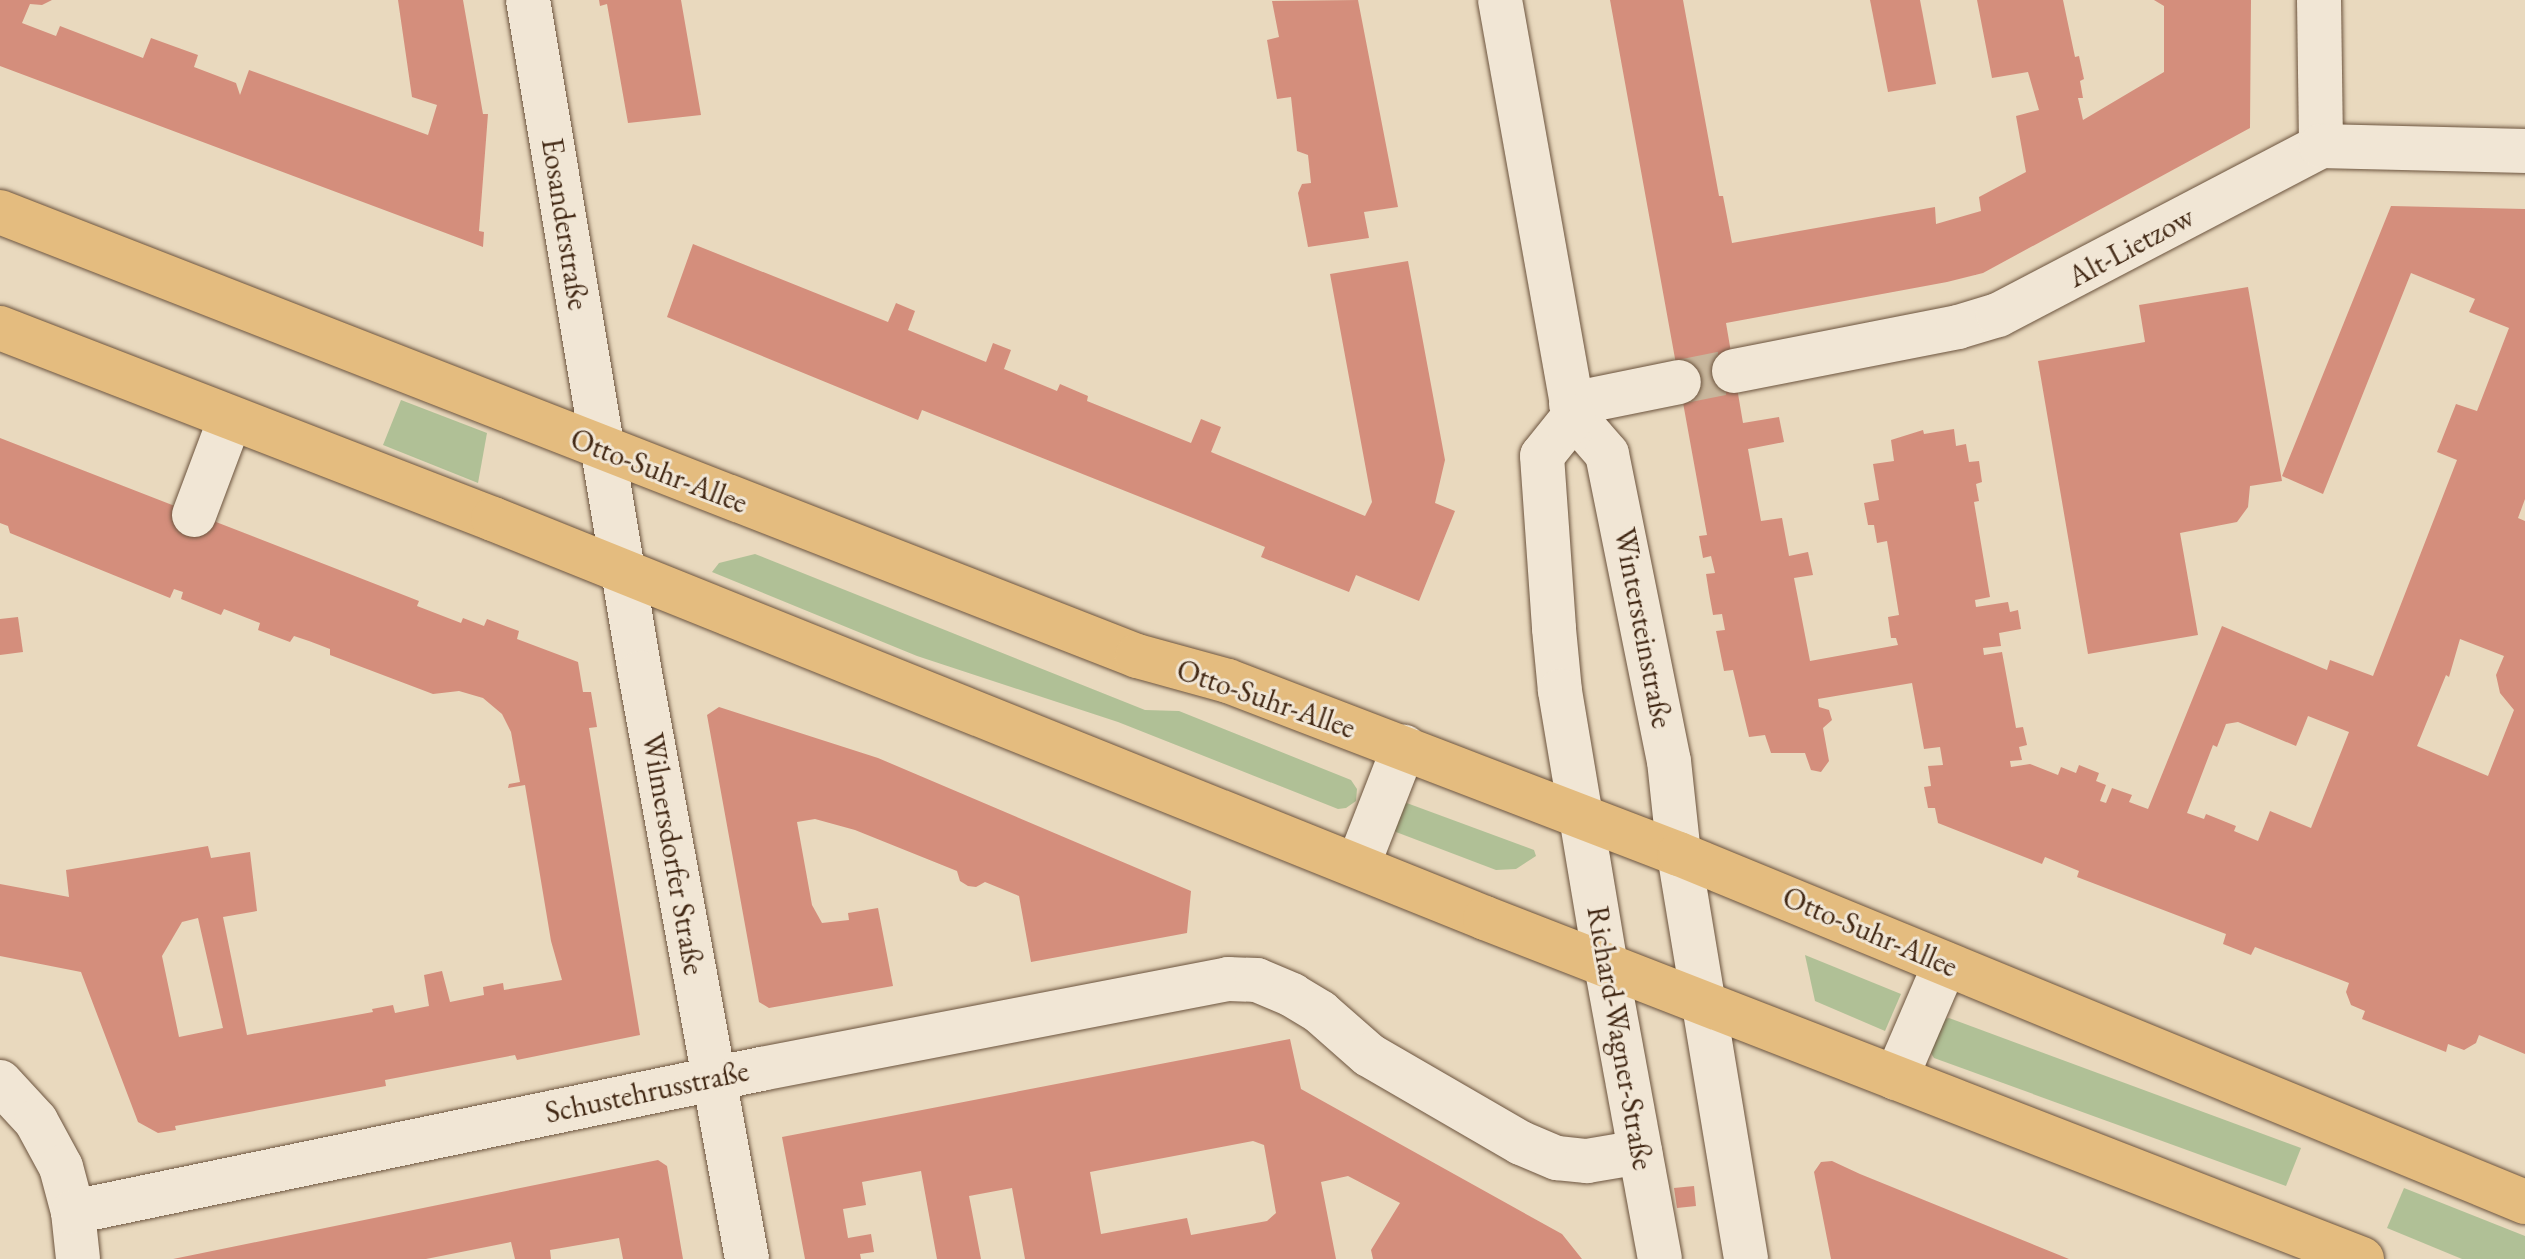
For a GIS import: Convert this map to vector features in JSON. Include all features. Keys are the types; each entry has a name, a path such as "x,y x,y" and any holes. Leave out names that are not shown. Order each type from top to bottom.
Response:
{"main road":[{"name":"Otto-Suhr-Allee","path":"0,212 1137,656 1228,681 1679,854 2525,1202"},
{"path":"0,328 623,571 1606,965 2362,1259"}],"street":[{"name":"Eosanderstraße","path":"528,0 602,448"},
{"path":"1500,0 1572,410"},
{"path":"2319,0 2321,146"},
{"name":"Alt-Lietzow","path":"1734,371 1958,327 1998,315 2321,146 2525,151"},
{"path":"1582,817 1560,691 1542,456 1572,410 1679,382"},
{"name":"Wintersteinstraße","path":"1572,410 1607,454 1669,761 1679,854"},
{"path":"194,515 230,419"},
{"name":"Wilmersdorfer Straße","path":"602,448 747,1259"},
{"path":"1358,865 1404,747"},
{"name":"Richard-Wagner-Straße","path":"1582,817 1660,1259"},
{"path":"1679,854 1746,1259"},
{"path":"1896,1078 1945,964"},
{"name":"Schustehrusstraße","path":"73,1212 713,1078 1223,980 1257,980 1292,995 1320,1012 1369,1055 1521,1143 1545,1153 1587,1161 1640,1152"},
{"path":"0,1082 36,1121 61,1167 73,1212 78,1259"}],"green space":[{"path":"401,400 487,433 478,483 383,445"},
{"path":"755,554 1145,710 1179,711 1351,780 1357,789 1356,801 1338,809 1118,722 917,656 712,572 719,563"},
{"path":"1404,802 1534,850 1536,856 1516,869 1496,870 1396,832 1393,829"},
{"path":"1805,955 1901,994 1885,1031 1815,1001"},
{"path":"1949,1018 2301,1148 2286,1186 1934,1058 1927,1047 1939,1020"},
{"path":"2404,1188 2525,1236 2525,1259 2462,1259 2387,1228"}],"building":[{"path":"0,0 52,0 42,5 30,4 22,23 56,36 60,26 143,58 151,38 198,55 194,67 236,83 240,95 249,70 428,135 437,105 412,97 398,0 463,0 483,114 488,114 479,231 484,232 483,247 0,66"},
{"path":"599,0 681,0 701,115 628,123 607,4 600,6"},
{"path":"1358,0 1398,207 1364,212 1369,238 1308,247 1298,193 1302,184 1311,183 1308,155 1297,151 1291,97 1277,99 1267,40 1279,37 1272,1"},
{"path":"1610,0 1683,0 1719,196 1723,196 1732,243 1935,207 1936,224 1981,211 1979,197 2026,172 2016,116 2039,110 2028,72 1992,78 1977,0 2063,0 2075,57 2079,56 2084,79 2080,81 2083,98 2078,98 2083,120 2164,72 2164,6 2154,0 2251,0 2250,128 1983,273 1726,323 1743,423 1779,417 1784,442 1748,449 1761,521 1782,518 1789,556 1808,552 1813,575 1794,578 1810,661 1898,645 1896,638 1891,638 1888,617 1899,615 1887,541 1877,543 1874,525 1868,525 1864,503 1879,500 1873,464 1894,461 1891,440 1923,430 1924,434 1954,429 1956,446 1966,444 1969,462 1979,461 1982,482 1976,484 1979,501 1974,502 1990,597 1975,600 1976,607 2008,602 2010,612 2018,610 2021,629 1999,633 2001,646 1983,648 1984,655 2002,652 2016,728 2023,727 2027,745 2019,747 2022,760 2010,761 2011,767 2030,764 2058,775 2061,767 2076,773 2079,765 2099,773 2096,781 2106,785 2100,801 2106,803 2112,788 2132,795 2129,802 2148,809 2222,626 2327,670 2330,660 2373,676 2457,460 2437,452 2456,404 2477,411 2509,328 2469,312 2475,299 2411,273 2323,494 2282,476 2391,206 2525,209 2525,499 2518,518 2525,521 2525,1054 2479,1035 2476,1043 2464,1050 2448,1044 2446,1052 2362,1019 2365,1011 2351,1005 2346,992 2349,983 2255,947 2251,955 2223,944 2226,934 2077,877 2079,871 2045,857 2042,864 1938,823 1935,808 1928,808 1924,787 1931,786 1928,766 1943,765 1940,747 1924,749 1912,683 1818,699 1819,707 1829,710 1832,720 1823,728 1829,761 1821,772 1811,770 1805,753 1771,753 1765,735 1749,737 1733,670 1724,671 1716,631 1725,630 1722,614 1713,615 1706,574 1715,573 1711,556 1703,558 1699,536 1707,535","holes":["2460,639 2504,656 2496,675 2500,693 2514,710 2488,776 2417,746 2446,675 2449,677","2308,716 2349,732 2311,828 2270,811 2258,841 2234,831 2236,826 2206,814 2204,819 2187,813 2213,745 2217,747 2226,724 2238,722 2296,746"]},
{"path":"1870,0 1920,0 1936,84 1888,92"},
{"path":"693,244 888,322 896,303 915,311 908,330 986,362 993,343 1011,350 1004,369 1057,391 1060,384 1088,396 1087,401 1191,443 1201,419 1221,427 1211,452 1365,516 1372,502 1330,274 1408,261 1445,460 1435,503 1455,511 1419,601 1356,575 1349,592 1261,557 1265,547 922,410 918,420 667,317"},
{"path":"2248,287 2282,481 2250,486 2248,507 2237,522 2180,533 2198,635 2088,654 2038,361 2145,342 2139,305"},
{"path":"0,438 419,601 417,606 461,623 463,618 484,626 487,619 519,631 517,639 578,662 583,692 591,692 597,727 589,728 640,1035 517,1060 515,1055 385,1080 386,1086 175,1126 176,1130 158,1133 138,1122 81,972 0,956 0,884 69,897 66,870 208,846 211,858 250,852 257,911 223,917 247,1035 373,1012 372,1009 393,1005 395,1013 429,1006 424,975 442,971 450,1002 484,995 483,987 503,983 504,990 562,980 551,941 525,785 508,788 509,784 520,782 511,732 502,714 483,698 459,691 433,694 330,655 330,649 309,641 294,636 290,642 258,630 260,623 224,609 221,615 181,599 183,592 174,589 170,598 10,533 8,526 0,523","holes":["198,918 223,1028 179,1037 162,956 182,922"]},
{"path":"18,617 23,652 0,655 0,619"},
{"path":"719,707 878,758 1191,891 1187,933 1031,962 1019,896 985,882 976,887 968,886 960,881 957,871 855,830 815,819 797,822 812,905 822,923 849,920 848,913 878,908 893,986 769,1008 759,1002 707,715"},
{"path":"1290,1039 1301,1089 1562,1234 1582,1259 1373,1259 1371,1250 1400,1203 1348,1176 1321,1182 1336,1259 1025,1259 1012,1188 969,1196 981,1259 937,1259 921,1171 862,1182 866,1205 843,1209 848,1238 871,1234 874,1252 860,1254 861,1259 805,1259 782,1137","holes":["1253,1141 1264,1145 1276,1213 1267,1221 1191,1235 1187,1218 1101,1234 1090,1172"]},
{"path":"658,1160 667,1166 683,1259 623,1259 619,1238 550,1250 551,1259 515,1259 511,1242 426,1259 173,1259"},
{"path":"1832,1161 2069,1259 1831,1259 1814,1172 1821,1162"},
{"path":"1694,1186 1696,1206 1677,1208 1674,1188"}],"tunnel":[{"path":"1679,382 1734,371"}]}
